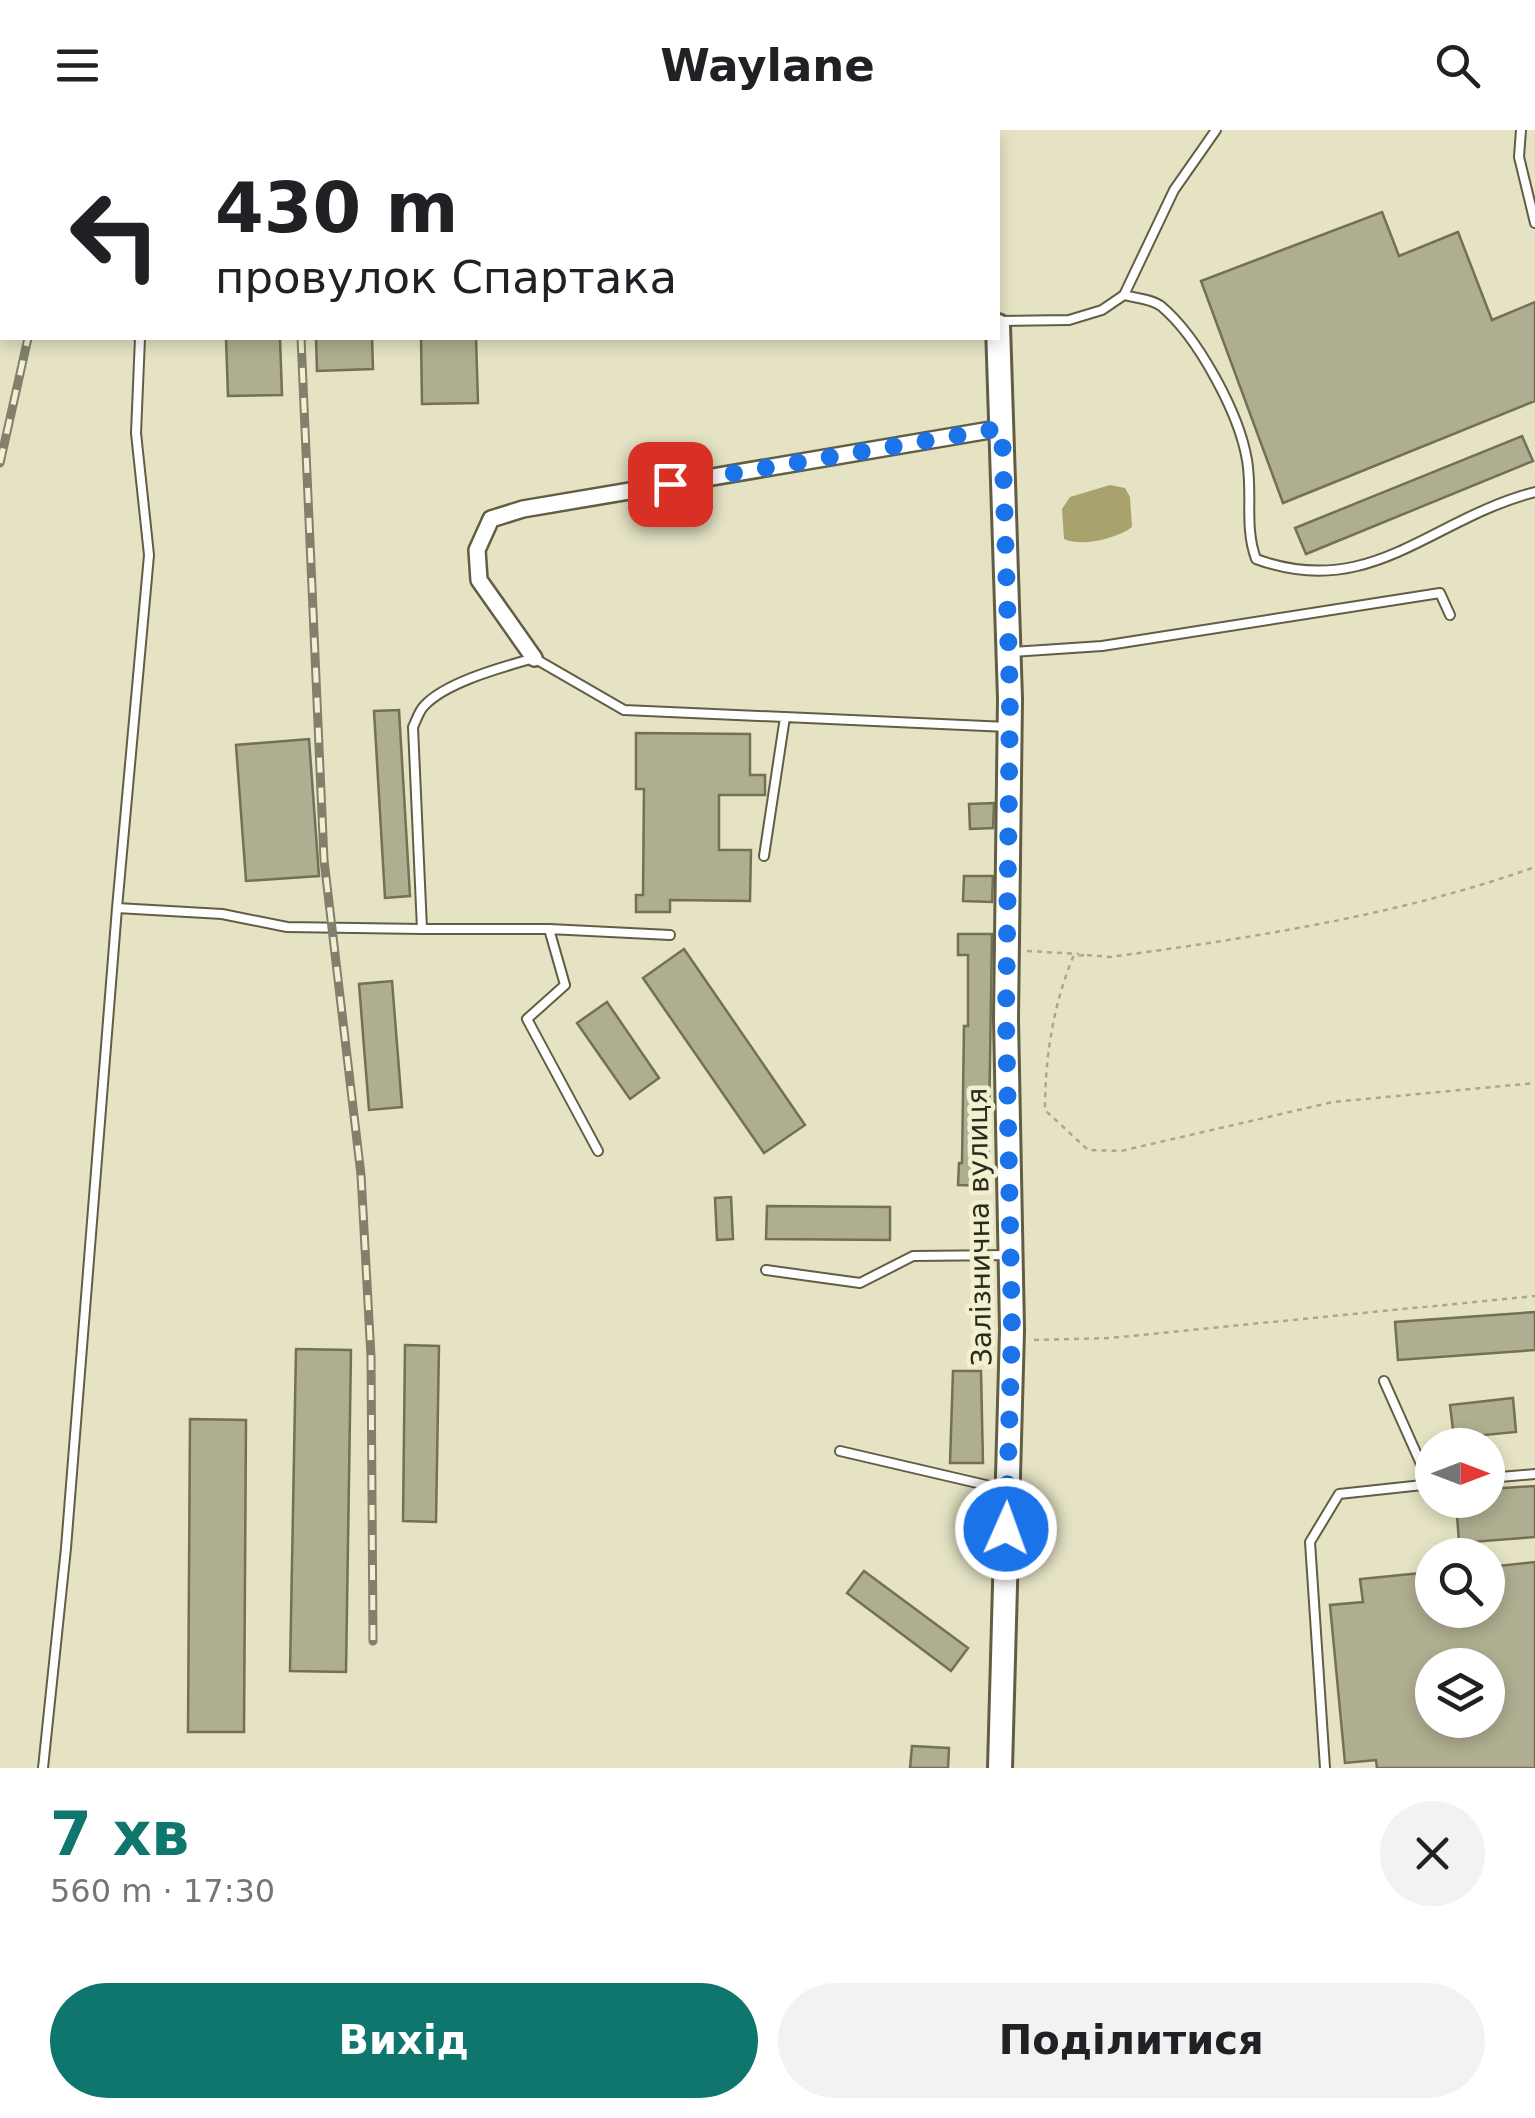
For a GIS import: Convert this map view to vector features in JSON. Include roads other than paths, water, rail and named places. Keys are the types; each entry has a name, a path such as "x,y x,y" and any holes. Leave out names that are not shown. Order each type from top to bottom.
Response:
{"street":[{"name":"Залізнична вулиця","path":"999,340 1008,652 1006,957 1012,1330 1000,1768"},
{"path":"534,658 479,580 477,550 491,519 522,509 1002,428"}],"lane":[{"path":"1000,324 1069,320 1102,310 1124,295 1174,190 1216,130"},
{"path":"1521,130 1519,157 1535,223"},
{"path":"1124,295 1158,304 1204,360 1230,408 1247,456 1252,493 1247,532 1256,559 1280,568 1327,574 1358,569 1503,500 1535,492"},
{"path":"43,1768 66,1548 116,908 149,555 136,433 140,340"},
{"path":"1008,652 1102,646 1440,594 1450,615"},
{"path":"422,929 413,727 424,705 493,670 534,658 624,710 1009,727"},
{"path":"764,856 785,717"},
{"path":"116,908 222,914 288,928 550,929 670,935"},
{"path":"550,929 566,985 526,1019 598,1151"},
{"path":"766,1270 860,1283 914,1256 1009,1256"},
{"path":"1384,1381 1415,1449"},
{"path":"840,1452 1008,1489"},
{"path":"1505,1477 1535,1474"},
{"path":"1325,1768 1310,1542 1339,1494 1415,1486"}],"railway":[{"path":"0,463 28,340"},
{"path":"301,340 324,860 361,1175 371,1357 373,1641"}]}
